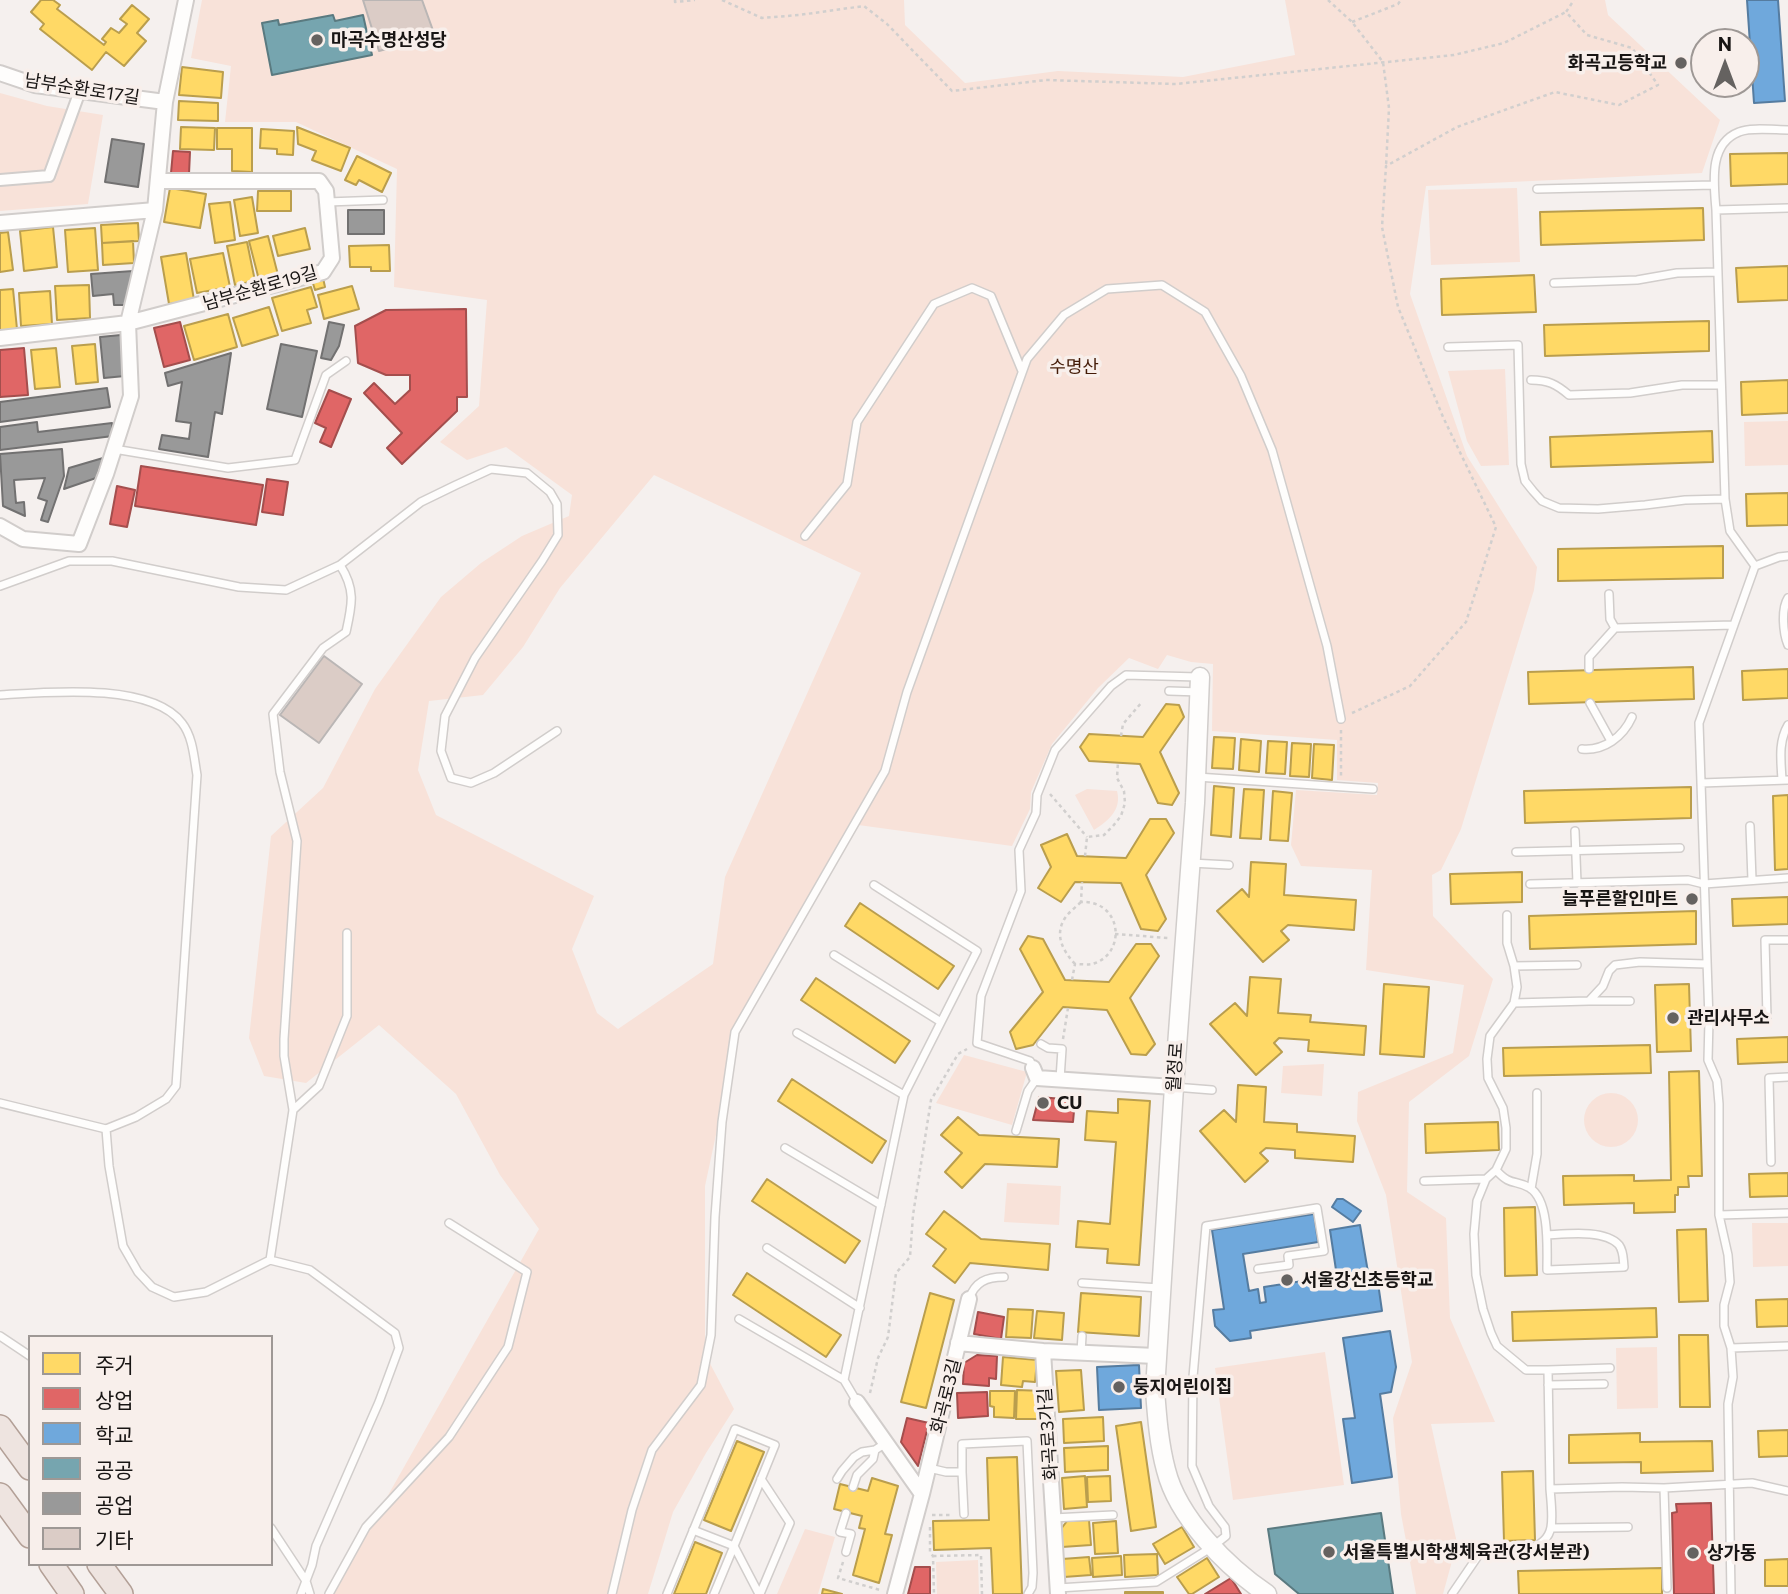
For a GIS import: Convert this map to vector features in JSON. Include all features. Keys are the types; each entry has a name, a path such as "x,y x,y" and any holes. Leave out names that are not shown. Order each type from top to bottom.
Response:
{"main road":[{"path":"0,1427 28,1465"},
{"path":"0,1494 28,1532"},
{"path":"52,1566 72,1594"},
{"path":"100,1566 121,1594"}],"street":[{"path":"0,526 23,539 79,544 114,449 131,396 128,324 155,210 165,102 186,0"},
{"name":"남부순환로17길","path":"0,73 35,85 165,102"},
{"path":"0,180 49,176 80,91"},
{"path":"158,181 319,181 326,191 327,202"},
{"name":"남부순환로19길","path":"0,338 128,324 323,272 331,258 327,202"},
{"path":"0,223 155,210"},
{"name":"월정로","path":"1200,685 1191,863 1154,1390 1166,1473 1183,1510 1212,1547 1260,1593"},
{"path":"1035,1073 1060,1080 1174,1087"},
{"name":"화곡로3길","path":"895,1594 969,1299"},
{"path":"958,1343 1043,1351 1156,1356"},
{"name":"화곡로3가길","path":"1043,1351 1058,1591"},
{"path":"862,1408 881,1447 922,1493"}],"lane":[{"path":"1755,566 1730,531 1724,499 1715,164 1721,148 1730,137 1741,131 1788,130"},
{"path":"1538,190 1714,185"},
{"path":"327,202 383,200"},
{"path":"1716,210 1788,208"},
{"path":"1554,283 1637,280 1677,273 1717,272"},
{"path":"612,1594 632,1510 652,1450 701,1385 711,1335 722,1122 735,1032 885,771 907,692 1027,359 1064,315 1107,289 1163,285 1205,312 1241,376 1272,450 1327,646 1341,719"},
{"path":"805,536 847,484 857,422 933,304 972,288 991,296 1023,372"},
{"path":"1448,347 1518,345 1521,464 1525,481 1542,501 1559,508 1598,509 1724,499"},
{"path":"114,449 228,468 295,460 326,375 346,361"},
{"path":"1531,380 1546,380 1556,384 1569,395 1630,393 1682,384 1721,385"},
{"path":"0,586 69,561 113,561 239,587 286,590 340,565 421,502 491,470 527,473 550,492 558,504 558,535 475,658 445,716 441,751 451,778 471,783 494,773 557,731"},
{"path":"1731,1594 1728,1404 1733,1377 1731,1348 1724,1326 1724,1305 1730,1282 1728,1255 1719,1215 1717,1081 1708,1060 1699,723 1755,566 1779,556 1788,556"},
{"path":"270,1260 293,1111 284,1056 284,1039 296,841 280,772 273,714 323,649 346,632 353,603 348,577 340,565"},
{"path":"1609,594 1610,619 1615,628"},
{"path":"1788,598 1785,603 1785,634 1788,645"},
{"path":"1589,669 1589,657 1615,628 1734,625"},
{"path":"1016,1131 1035,1073 1030,1060 976,1044 981,996 1021,891 1019,849 1036,813 1037,795 1055,750 1111,686 1126,675 1200,685"},
{"path":"1169,691 1200,685"},
{"path":"0,695 100,692 130,695 169,709 184,725 192,746 197,775 176,1086 166,1099 136,1117 106,1129 0,1103"},
{"path":"1590,703 1611,741"},
{"path":"1581,749 1602,747 1628,727 1632,717"},
{"path":"1701,783 1785,780 1780,746 1788,725"},
{"path":"1196,777 1373,789"},
{"path":"1750,826 1752,880"},
{"path":"1576,831 1577,883"},
{"path":"1516,852 1680,848"},
{"path":"1191,863 1229,865"},
{"path":"1530,884 1688,880 1704,884 1788,878"},
{"path":"844,1380 904,1095 977,951 874,885"},
{"path":"1507,915 1507,943 1517,986 1514,1003 1490,1036 1486,1059 1488,1078 1503,1108 1506,1149 1496,1170 1486,1179 1477,1201 1474,1234 1476,1275 1487,1321 1497,1346 1526,1370 1610,1368"},
{"path":"293,1111 319,1086 347,1016 347,933"},
{"path":"1767,1018 1765,940 1788,940"},
{"path":"834,955 941,1021"},
{"path":"1589,1001 1603,986 1609,971 1615,965 1640,962 1706,964"},
{"path":"1514,966 1577,965"},
{"path":"1514,1003 1630,1001"},
{"path":"797,1033 904,1095"},
{"path":"1041,1044 1048,1048 1062,1049 1060,1080"},
{"path":"1771,1162 1769,1078 1788,1077"},
{"path":"1174,1087 1212,1090"},
{"path":"1531,1189 1538,1154 1537,1093"},
{"path":"106,1129 109,1166 123,1246 138,1272 152,1287 174,1297 206,1292 270,1260 310,1270 395,1333 399,1348 379,1402 316,1546 301,1594"},
{"path":"785,1148 881,1205"},
{"path":"1496,1170 1506,1180 1531,1189 1539,1199 1547,1235 1547,1270 1624,1267 1623,1253 1618,1244 1608,1237 1586,1234 1547,1235"},
{"path":"1424,1181 1486,1179"},
{"path":"1058,1591 1156,1582 1226,1536 1225,1527 1209,1506 1192,1466 1193,1377 1206,1226 1317,1208 1324,1251 1287,1256 1289,1265 1258,1269"},
{"path":"1719,1215 1788,1213"},
{"path":"329,1594 366,1527 449,1437 508,1347 527,1272 449,1223"},
{"path":"767,1248 860,1308"},
{"path":"969,1299 979,1282 1003,1276"},
{"path":"1082,1283 1161,1288"},
{"path":"739,1319 844,1380 862,1408"},
{"path":"0,1336 28,1355"},
{"path":"1081,1353 1082,1336"},
{"path":"1731,1348 1788,1346"},
{"path":"1452,1594 1480,1553 1520,1552 1533,1548 1545,1540 1551,1528 1548,1370"},
{"path":"1548,1385 1604,1384"},
{"path":"667,1594 736,1429 775,1445 714,1594"},
{"path":"964,1514 962,1444 1027,1441 1033,1573 1032,1587 1028,1594"},
{"path":"837,1479 854,1457 881,1447"},
{"path":"853,1487 857,1475 881,1447"},
{"path":"928,1468 962,1472"},
{"path":"760,1594 790,1523 761,1479"},
{"path":"1550,1489 1708,1487 1752,1483 1788,1491"},
{"path":"1664,1488 1667,1588"},
{"path":"846,1513 840,1532 851,1534 846,1552"},
{"path":"1053,1518 1113,1515"},
{"path":"1551,1528 1628,1527"},
{"path":"693,1530 733,1546 760,1594"},
{"path":"273,1531 306,1581 310,1594"}],"path":[{"path":"675,0 695,0"},
{"path":"722,0 762,18 864,6 887,24 952,91 1046,80 1176,84 1454,55 1504,43 1566,12"},
{"path":"864,0 864,6"},
{"path":"1328,0 1352,22 1383,62 1389,108 1386,166"},
{"path":"1352,22 1398,4 1401,0"},
{"path":"1121,736 1123,724 1142,702"},
{"path":"1087,837 1104,835 1121,816 1125,792 1117,778 1118,762"},
{"path":"1042,785 1087,837 1085,856"},
{"path":"1072,980 1074,964 1065,953 1059,932 1065,918 1081,902 1082,882"},
{"path":"1074,964 1091,964 1106,956 1115,944 1116,924 1105,908 1091,902 1081,902"},
{"path":"1115,934 1185,940"},
{"path":"1062,1049 1068,1008"},
{"path":"862,1408 878,1358 888,1337 895,1273 910,1257 913,1215 931,1100 957,1054 976,1044"},
{"path":"929,1516 964,1514"},
{"path":"930,1528 934,1594"},
{"path":"846,1552 838,1578 895,1594"},
{"path":"933,1556 981,1555 982,1594"}],"green space":[{"name":"수명산","path":"202,0 904,0 905,25 965,83 1058,71 1183,77 1295,55 1285,0 1605,0 1608,15 1690,92 1690,98 1697,98 1720,120 1702,173 1426,186 1410,294 1467,456 1537,567 1534,590 1461,829 1441,870 1432,875 1433,916 1493,979 1469,1056 1409,1102 1407,1192 1446,1218 1450,1318 1495,1422 1431,1424 1457,1543 1443,1594 1416,1594 1401,1514 1393,1418 1412,1362 1386,1195 1357,1121 1358,1092 1453,1053 1464,985 1366,970 1372,870 1301,866 1291,845 1296,790 1377,795 1378,783 1337,780 1337,740 1212,731 1213,664 1191,662 1167,655 1158,669 1129,658 1098,688 1052,744 1031,792 1030,809 1012,846 851,824 739,1027 705,1186 705,1354 734,1409 673,1512 648,1594 332,1594 539,1229 500,1175 456,1094 379,1025 306,1083 264,1076 249,1038 271,836 323,788 375,689 441,597 481,563 522,536 569,516 572,495 506,447 467,460 440,442 479,406 487,300 394,287 397,169 296,122 225,122 231,66 191,58","holes":["654,475 861,573 725,877 713,964 618,1029 597,1013 572,949 594,896 436,815 418,770 429,701 483,695 523,647 560,588"]},
{"path":"0,93 47,106 103,115 88,204 0,211"},
{"path":"1517,188 1520,262 1431,265 1428,190"},
{"path":"1505,369 1509,465 1481,466 1467,441 1448,371"},
{"path":"1788,421 1788,465 1745,466 1744,422"},
{"path":"1087,789 1117,791 1116,809 1109,819 1094,830 1075,795"},
{"path":"964,1055 1027,1072 1012,1125 936,1103"},
{"path":"1324,1064 1322,1096 1281,1093 1283,1066"},
{"path":"1611,1093 1630,1101 1638,1120 1630,1139 1611,1147 1592,1139 1584,1120 1592,1101"},
{"path":"1007,1183 1061,1186 1059,1225 1004,1222"},
{"path":"1752,1223 1788,1223 1788,1266 1753,1267"},
{"path":"1657,1347 1658,1408 1617,1409 1616,1348"},
{"path":"1325,1352 1344,1485 1233,1500 1215,1368"},
{"path":"805,1529 835,1537 818,1594 777,1594"},
{"path":"978,1560 979,1594 937,1594 936,1562"}],"building: 주거":[{"path":"41,0 53,0 60,5 57,9 104,45 106,42 102,39 111,28 119,33 127,24 120,19 132,5 149,19 137,33 146,41 124,66 106,52 92,70 40,29 44,24 31,12"},
{"path":"182,67 223,72 221,98 179,95"},
{"path":"179,101 218,103 218,121 178,120"},
{"path":"181,127 215,128 214,150 180,149"},
{"path":"297,127 350,148 341,171 312,160 316,151 298,144"},
{"path":"217,128 252,128 252,172 232,171 232,149 217,149"},
{"path":"261,129 294,131 293,155 277,154 277,149 260,148"},
{"path":"1788,153 1788,184 1731,186 1730,154"},
{"path":"357,156 391,173 382,192 359,180 356,185 345,180"},
{"path":"170,188 206,194 200,228 164,222"},
{"path":"258,191 291,191 291,211 257,211"},
{"path":"252,197 258,233 240,236 234,200"},
{"path":"230,202 235,240 215,243 209,204"},
{"path":"1703,208 1704,240 1541,245 1540,212"},
{"path":"138,223 139,241 102,243 101,225"},
{"path":"53,227 57,267 24,271 20,231"},
{"path":"95,228 98,270 68,272 65,230"},
{"path":"305,228 310,249 278,256 273,236"},
{"path":"8,232 13,270 0,272 0,233"},
{"path":"268,236 278,275 259,280 249,241"},
{"path":"133,241 134,263 103,265 102,243"},
{"path":"247,242 255,281 235,285 227,246"},
{"path":"389,245 390,271 350,267 349,246"},
{"path":"186,253 194,300 169,304 161,257"},
{"path":"223,253 230,287 197,293 190,259"},
{"path":"1788,266 1788,300 1738,302 1736,268"},
{"path":"1534,275 1536,312 1442,315 1441,279"},
{"path":"323,278 325,287 315,290 312,280"},
{"path":"89,285 90,318 57,320 55,286"},
{"path":"352,286 359,309 324,319 318,295"},
{"path":"311,287 317,307 307,310 311,323 282,331 272,298"},
{"path":"13,289 17,329 0,331 0,290"},
{"path":"50,291 52,324 21,326 19,293"},
{"path":"269,307 278,335 242,346 233,318"},
{"path":"228,314 237,347 194,360 184,326"},
{"path":"1709,321 1709,351 1545,356 1544,325"},
{"path":"95,344 98,382 76,384 72,346"},
{"path":"56,348 60,387 35,389 31,350"},
{"path":"1788,380 1788,413 1742,415 1741,382"},
{"path":"1712,431 1713,462 1551,467 1550,437"},
{"path":"1788,493 1788,525 1747,526 1746,494"},
{"path":"1723,546 1723,578 1558,581 1558,549"},
{"path":"1693,667 1694,699 1529,704 1528,672"},
{"path":"1788,669 1788,698 1743,700 1742,671"},
{"path":"1166,704 1179,705 1184,717 1160,752 1179,793 1172,805 1158,803 1140,764 1089,761 1080,747 1089,734 1143,737"},
{"path":"1214,737 1235,738 1233,769 1212,768"},
{"path":"1241,739 1261,741 1259,772 1239,770"},
{"path":"1268,741 1287,742 1285,774 1266,773"},
{"path":"1292,743 1311,744 1309,777 1290,776"},
{"path":"1314,744 1334,745 1332,780 1312,778"},
{"path":"1214,786 1234,788 1231,837 1211,835"},
{"path":"1691,787 1691,818 1525,823 1524,791"},
{"path":"1244,789 1264,790 1261,839 1240,838"},
{"path":"1273,791 1292,793 1288,841 1270,840"},
{"path":"1788,795 1788,869 1775,870 1773,796"},
{"path":"1150,819 1166,819 1174,833 1146,875 1166,919 1158,931 1141,929 1121,883 1075,882 1061,902 1038,888 1051,867 1041,845 1067,834 1077,856 1126,858"},
{"path":"1251,862 1286,864 1284,895 1356,900 1354,930 1288,925 1281,931 1289,940 1263,962 1217,911 1242,889 1249,897"},
{"path":"1522,872 1522,902 1451,904 1450,874"},
{"path":"1788,897 1788,924 1733,926 1732,899"},
{"path":"860,903 954,966 938,989 845,926"},
{"path":"1696,911 1696,944 1530,949 1529,916"},
{"path":"1028,936 1043,939 1065,980 1109,982 1136,944 1151,944 1159,956 1130,998 1155,1044 1146,1055 1131,1054 1107,1010 1063,1007 1033,1045 1016,1049 1010,1032 1043,992 1020,949"},
{"path":"1250,977 1281,979 1278,1013 1311,1015 1310,1022 1366,1026 1364,1055 1308,1051 1309,1040 1279,1038 1274,1043 1282,1052 1256,1075 1210,1024 1235,1003 1247,1016"},
{"path":"816,978 910,1041 895,1063 801,1000"},
{"path":"1384,984 1429,987 1424,1057 1380,1054"},
{"name":"관리사무소","path":"1689,984 1691,1051 1657,1052 1655,985"},
{"path":"1788,1037 1788,1062 1738,1064 1737,1039"},
{"path":"1650,1045 1651,1073 1504,1076 1503,1048"},
{"path":"1699,1071 1702,1176 1688,1176 1689,1187 1678,1187 1675,1212 1634,1213 1634,1203 1564,1205 1563,1176 1634,1175 1634,1181 1671,1180 1669,1072"},
{"path":"792,1079 886,1141 872,1163 778,1101"},
{"path":"1238,1085 1266,1087 1264,1122 1297,1124 1297,1132 1355,1136 1353,1162 1295,1158 1295,1150 1266,1148 1260,1153 1268,1161 1245,1182 1200,1131 1224,1110 1236,1122"},
{"path":"1118,1099 1150,1101 1139,1265 1107,1263 1108,1249 1076,1247 1078,1221 1110,1224 1116,1142 1085,1140 1087,1111 1118,1113"},
{"path":"958,1117 979,1135 1059,1139 1057,1167 985,1164 962,1188 945,1172 962,1153 941,1135"},
{"path":"1498,1122 1499,1150 1426,1153 1425,1124"},
{"path":"1788,1173 1788,1196 1750,1197 1749,1174"},
{"path":"767,1179 860,1241 845,1263 752,1201"},
{"path":"1535,1207 1537,1275 1505,1276 1504,1208"},
{"path":"944,1211 981,1239 1050,1244 1048,1270 970,1263 955,1283 933,1266 946,1249 926,1234"},
{"path":"1706,1229 1708,1301 1679,1302 1677,1230"},
{"path":"747,1273 841,1335 826,1357 733,1295"},
{"path":"930,1293 954,1300 926,1408 901,1402"},
{"path":"1081,1293 1141,1297 1139,1336 1078,1332"},
{"path":"1788,1299 1788,1326 1757,1327 1756,1300"},
{"path":"1656,1308 1657,1337 1513,1341 1512,1312"},
{"path":"1008,1309 1033,1310 1031,1338 1006,1337"},
{"path":"1037,1311 1064,1313 1062,1340 1034,1338"},
{"path":"1679,1335 1708,1335 1710,1407 1680,1407"},
{"path":"1003,1357 1037,1360 1035,1382 1023,1381 1022,1387 1001,1385"},
{"path":"1081,1370 1084,1410 1059,1412 1056,1371"},
{"path":"1017,1390 1043,1391 1042,1419 1016,1419"},
{"path":"990,1391 1015,1391 1014,1418 994,1417 994,1407 990,1406"},
{"path":"1103,1417 1104,1441 1064,1443 1063,1419"},
{"path":"1141,1422 1156,1527 1131,1531 1116,1426"},
{"path":"1788,1430 1788,1456 1759,1457 1758,1431"},
{"path":"1640,1433 1640,1442 1712,1441 1713,1471 1641,1473 1641,1462 1569,1463 1569,1435"},
{"path":"737,1441 764,1452 731,1531 704,1520"},
{"path":"1108,1446 1108,1470 1065,1472 1064,1448"},
{"path":"1017,1457 1022,1594 993,1594 991,1548 934,1550 933,1521 989,1520 987,1458"},
{"path":"1533,1471 1535,1540 1504,1541 1502,1472"},
{"path":"1085,1476 1087,1507 1064,1509 1062,1478"},
{"path":"1110,1476 1111,1501 1088,1502 1087,1477"},
{"path":"872,1478 898,1486 885,1534 892,1535 879,1583 853,1575 865,1529 859,1528 862,1516 834,1509 840,1484 868,1491"},
{"path":"1089,1520 1091,1545 1062,1547 1061,1529 1067,1521"},
{"path":"1116,1521 1118,1553 1095,1554 1093,1523"},
{"path":"1182,1527 1194,1547 1165,1564 1153,1544"},
{"path":"695,1542 722,1553 706,1594 674,1594"},
{"path":"1157,1554 1158,1575 1125,1577 1124,1555"},
{"path":"1121,1556 1122,1575 1093,1577 1092,1558"},
{"path":"1089,1557 1091,1575 1064,1577 1062,1559"},
{"path":"1207,1558 1219,1577 1189,1594 1177,1577"},
{"path":"1788,1559 1788,1586 1765,1586 1765,1560"},
{"path":"1662,1568 1662,1594 1519,1594 1518,1571"},
{"path":"823,1589 842,1594 822,1594"},
{"path":"1163,1592 1163,1594 1125,1594"}],"building: 상업":[{"path":"173,151 190,152 189,174 171,173"},
{"path":"466,309 467,397 457,397 457,411 402,464 387,448 402,433 364,393 374,383 395,404 410,390 410,375 386,375 358,363 355,326 386,310"},
{"path":"180,322 190,360 164,367 154,328"},
{"path":"24,348 28,395 0,397 0,350"},
{"path":"329,390 351,399 331,447 320,442 326,428 315,423"},
{"path":"141,466 263,485 256,525 135,506"},
{"path":"267,479 288,482 283,515 262,512"},
{"path":"117,486 135,490 127,527 110,524"},
{"path":"1039,1097 1075,1100 1073,1122 1033,1120"},
{"path":"978,1312 1004,1317 1001,1339 974,1334"},
{"path":"977,1355 997,1356 996,1379 989,1378 989,1386 963,1384 964,1363"},
{"path":"987,1392 988,1416 958,1418 957,1393"},
{"path":"907,1418 929,1423 918,1466 901,1442"},
{"name":"상가동","path":"1711,1503 1714,1594 1674,1594 1672,1513 1677,1512 1676,1504"},
{"path":"915,1567 930,1567 930,1594 908,1594"},
{"path":"1231,1578 1241,1594 1205,1594"}],"building: 학교":[{"path":"1747,0 1778,0 1785,101 1754,103 1754,98 1760,98 1760,28 1749,28"},
{"path":"1337,1199 1343,1199 1361,1211 1353,1222 1332,1207"},
{"name":"서울강신초등학교","path":"1314,1214 1318,1242 1243,1254 1249,1291 1258,1289 1260,1303 1266,1302 1264,1287 1322,1278 1321,1272 1336,1270 1330,1230 1360,1225 1370,1284 1378,1283 1382,1311 1250,1331 1251,1338 1230,1341 1215,1326 1213,1310 1224,1309 1212,1230"},
{"path":"1390,1331 1396,1367 1391,1392 1380,1394 1392,1477 1352,1483 1343,1419 1355,1418 1343,1338"},
{"name":"둥지어린이집","path":"1139,1365 1141,1408 1099,1410 1097,1367"}],"building: 공공":[{"name":"마곡수명산성당","path":"333,15 335,21 363,15 372,55 272,75 262,23 278,20 279,25"},
{"name":"서울특별시학생체육관(강서분관)","path":"1381,1513 1393,1594 1299,1594 1275,1574 1268,1529"}],"building: 공업":[{"path":"112,139 144,144 138,187 105,182"},
{"path":"348,210 384,210 384,234 348,234"},
{"path":"133,271 125,305 114,305 113,294 93,296 91,274"},
{"path":"329,322 344,325 339,346 331,360 321,358"},
{"path":"121,335 125,376 104,378 100,337"},
{"path":"281,344 317,351 302,417 267,409"},
{"path":"231,353 222,414 215,412 208,457 159,449 162,435 189,439 191,423 176,421 182,382 168,386 165,373"},
{"path":"107,388 110,407 0,422 0,402"},
{"path":"37,422 38,432 112,423 113,436 0,450 0,427"},
{"path":"62,449 64,476 48,522 41,520 47,501 38,498 45,478 14,480 16,503 24,502 25,516 3,506 0,454"},
{"path":"103,458 96,478 64,489 69,468"}],"building: 기타":[{"path":"363,0 422,0 435,36 379,51"},
{"path":"324,656 362,684 319,743 280,715"}],"place":[{"name":"마곡수명산성당","path":"317,40"},
{"name":"화곡고등학교","path":"1681,63"},
{"name":"늘푸른할인마트","path":"1692,899"},
{"name":"관리사무소","path":"1673,1018"},
{"name":"CU","path":"1043,1103"},
{"name":"서울강신초등학교","path":"1287,1280"},
{"name":"둥지어린이집","path":"1119,1387"},
{"name":"서울특별시학생체육관(강서분관)","path":"1329,1552"},
{"name":"상가동","path":"1693,1553"}]}
